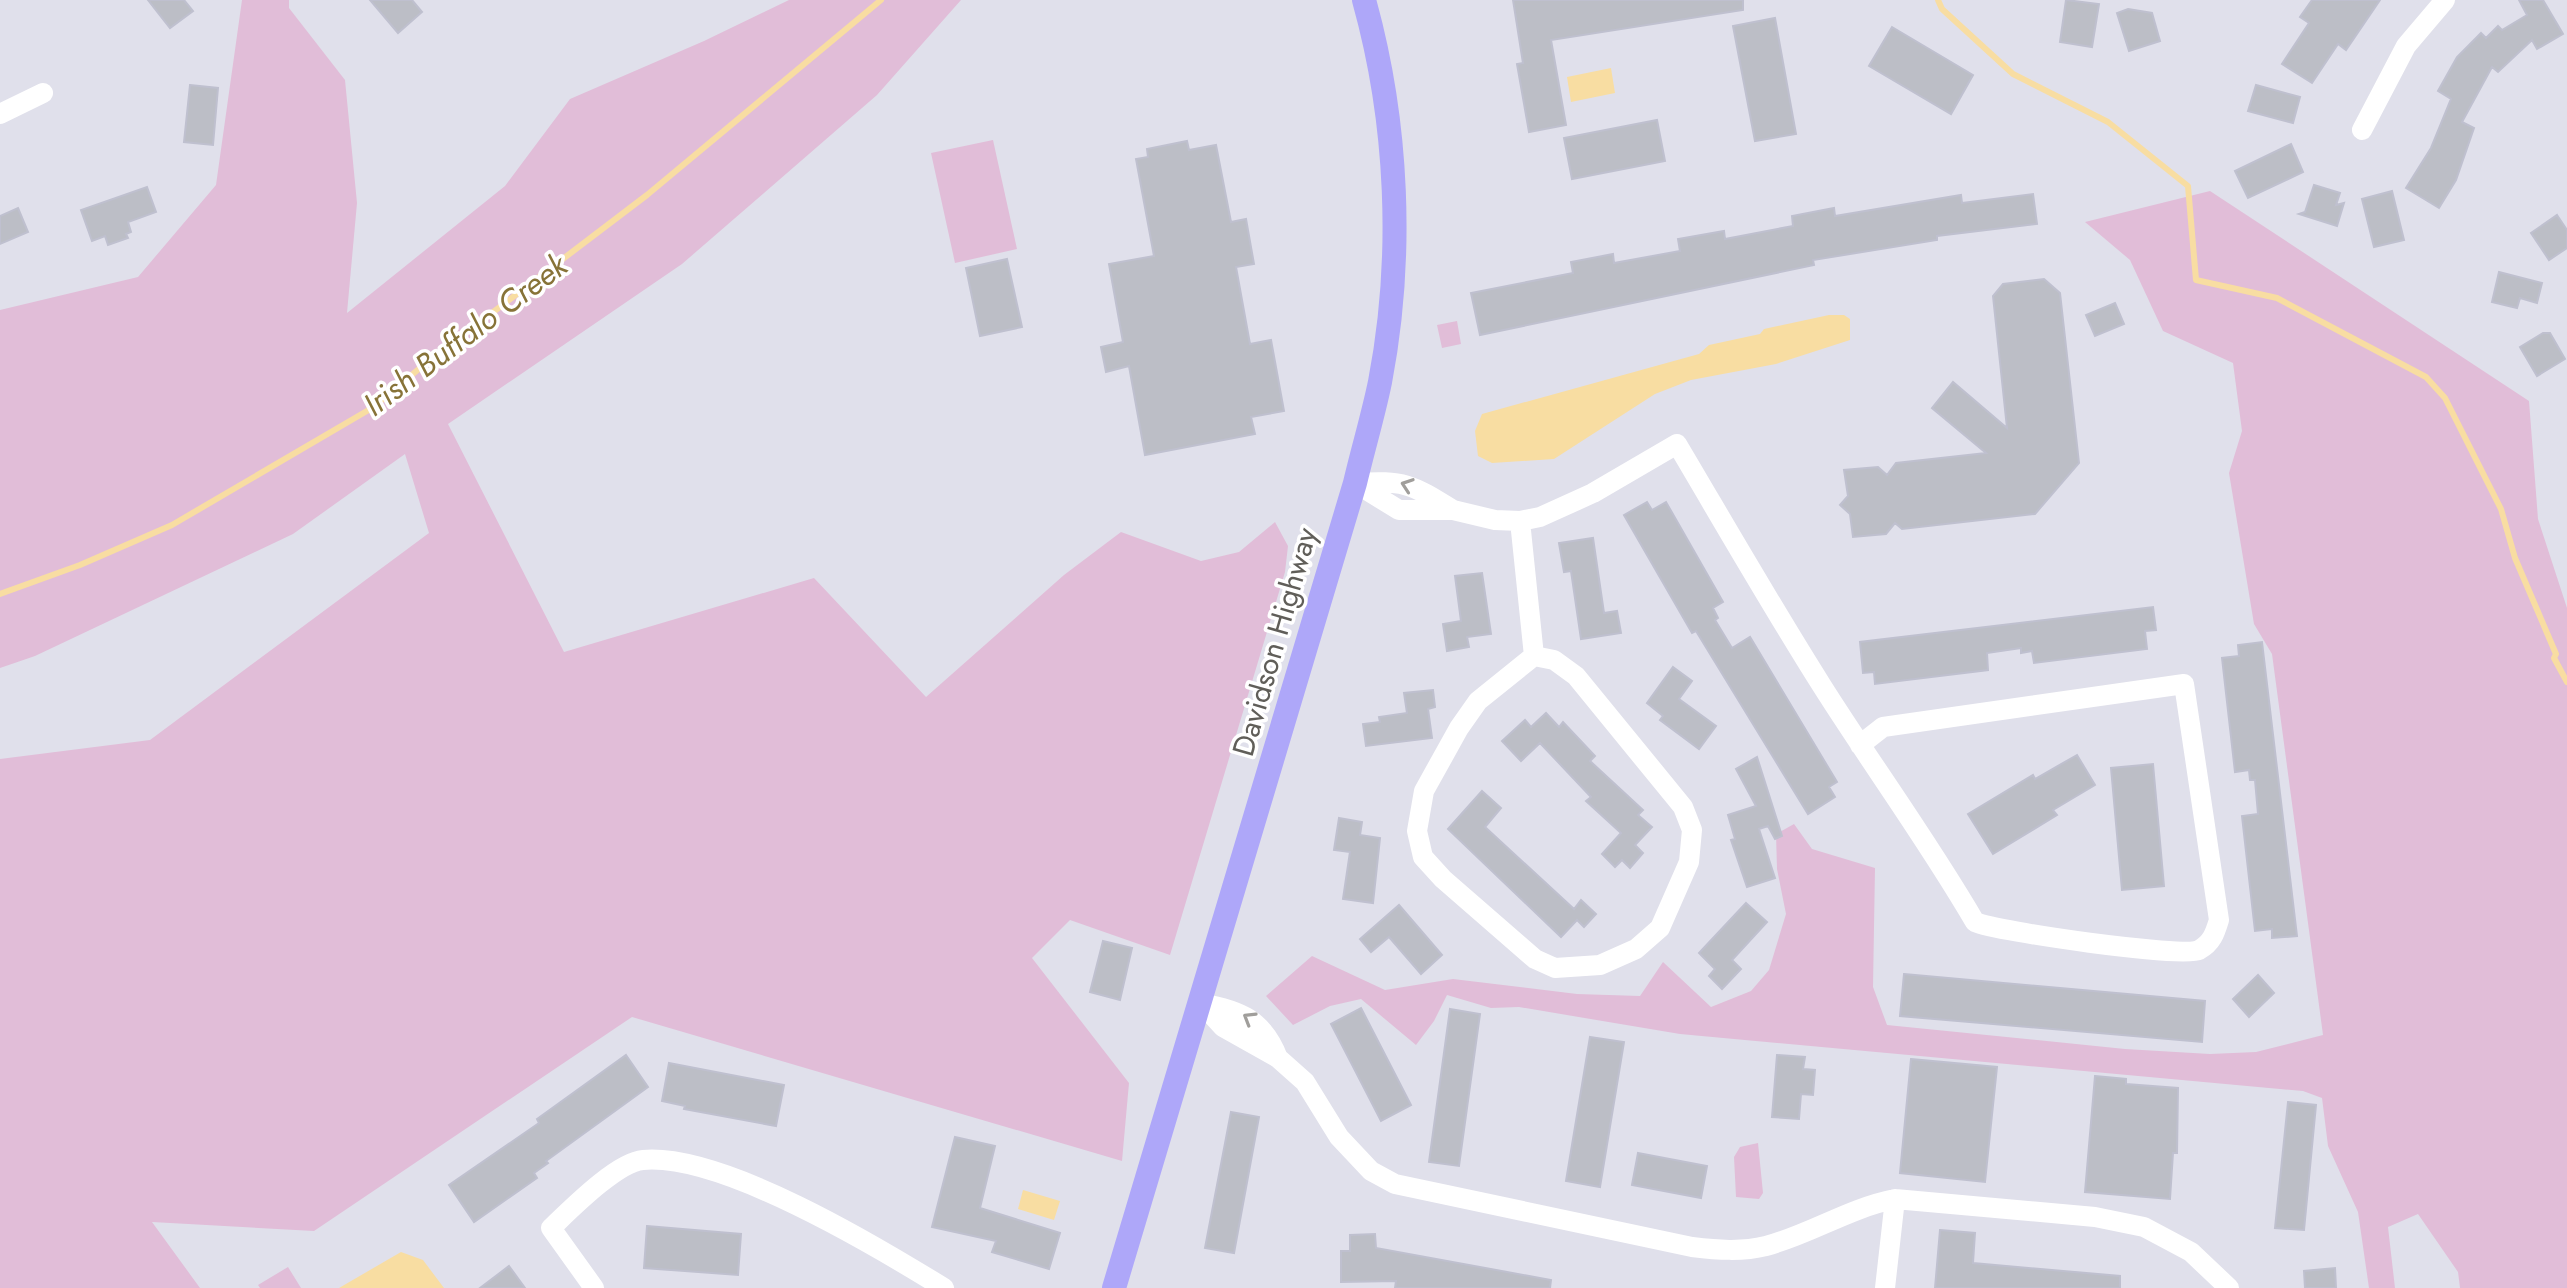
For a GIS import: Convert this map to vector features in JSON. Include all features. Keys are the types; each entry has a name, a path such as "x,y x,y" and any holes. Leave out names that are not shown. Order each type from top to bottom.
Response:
{"main road":[{"name":"Davidson Highway","path":"1114,1288 1355,483 1380,381 1392,295 1394,206 1386,111 1364,0"}],"street":[{"path":"2362,130 2406,46 2445,0"},
{"path":"0,114 43,93"},
{"path":"1355,483 1399,510 1453,510 1495,520 1520,521 1540,517 1593,493 1677,444 1860,745 1975,922 2027,936 2100,941 2174,954 2198,950 2214,938 2219,920 2184,684 1883,727 1860,745"},
{"path":"1520,521 1534,656"},
{"path":"1534,656 1554,660 1576,676 1683,807 1692,830 1689,862 1660,928 1636,949 1600,965 1555,968 1518,947 1423,857 1417,831 1424,791 1459,728 1495,684 1534,656"},
{"path":"1201,1003 1249,1017 1262,1026 1278,1058 1305,1082 1339,1137 1371,1171 1418,1190 1692,1247 1730,1251 1767,1246 1864,1205 1895,1199 2079,1216 2144,1227 2191,1252 2229,1288"},
{"path":"594,1288 551,1228 595,1186 640,1160 695,1164 774,1194 944,1288"},
{"path":"1885,1288 1895,1199"}],"shaded area":[{"path":"242,0 289,0 289,8 345,80 357,203 347,313 505,186 570,99 789,0 961,0 877,95 682,264 448,424 564,652 814,578 926,697 1064,575 1121,532 1201,561 1239,552 1275,522 1288,546 1285,572 1170,955 1070,920 1032,958 1129,1083 1122,1161 632,1017 314,1231 152,1222 200,1288 0,1288 0,759 150,740 429,533 405,454 293,534 35,656 0,668 0,310 138,277 216,185"},
{"path":"1611,68 1615,93 1571,102 1567,77"},
{"path":"993,140 1017,249 955,263 931,153"},
{"path":"2210,191 2529,401 2538,519 2567,608 2567,1288 2460,1288 2458,1272 2418,1214 2388,1227 2395,1288 2369,1288 2358,1212 2328,1146 2322,1098 2303,1091 1680,1034 1519,1007 1491,1008 1447,995 1434,1021 1416,1045 1361,999 1330,1006 1293,1025 1266,996 1312,956 1385,990 1453,979 1577,994 1640,996 1663,962 1711,1007 1751,991 1769,970 1786,914 1777,869 1776,834 1794,824 1812,849 1875,868 1873,987 1887,1025 2125,1049 2210,1054 2256,1052 2323,1035 2272,654 2254,624 2229,473 2242,431 2233,363 2163,331 2130,260 2085,222"},
{"path":"1829,315 1844,315 1850,319 1850,340 1776,364 1691,380 1655,394 1554,459 1492,463 1478,456 1475,431 1482,414 1699,354 1709,345 1760,334 1764,329"},
{"path":"1457,321 1461,344 1442,348 1437,325"},
{"path":"1758,1143 1763,1193 1759,1199 1736,1197 1734,1157 1740,1147"},
{"path":"1023,1190 1060,1201 1054,1220 1018,1209"},
{"path":"401,1252 423,1260 444,1288 339,1288"},
{"path":"288,1267 301,1288 260,1288 258,1285"}],"building":[{"path":"148,0 184,0 193,11 170,28"},
{"path":"370,0 412,0 422,12 398,33"},
{"path":"1513,0 1743,0 1743,10 1551,40 1566,125 1529,132 1517,64 1523,63"},
{"path":"2066,0 2099,4 2092,47 2060,42"},
{"path":"2312,0 2380,0 2346,50 2338,44 2312,83 2282,64 2309,23 2300,17"},
{"path":"2519,0 2543,0 2563,34 2537,49 2532,40 2498,72 2492,67 2462,122 2474,128 2456,180 2439,208 2406,188 2431,148 2451,99 2438,91 2457,57 2481,33 2486,38 2498,26 2502,30 2527,15"},
{"path":"2128,9 2152,13 2160,41 2129,51 2117,13"},
{"path":"1775,18 1796,134 1755,141 1733,26"},
{"path":"1892,27 1973,75 1951,114 1869,66"},
{"path":"190,85 218,88 213,145 184,142"},
{"path":"2256,85 2300,97 2293,123 2248,111"},
{"path":"1657,120 1665,161 1572,179 1564,138"},
{"path":"1187,141 1189,150 1216,145 1231,222 1246,219 1254,264 1236,267 1250,344 1271,340 1284,411 1251,417 1255,434 1145,455 1129,366 1106,372 1101,347 1123,342 1109,264 1154,256 1136,159 1148,157 1147,149"},
{"path":"2291,144 2303,172 2248,198 2235,171"},
{"path":"2314,185 2340,193 2336,205 2344,203 2337,226 2299,214 2305,212"},
{"path":"147,187 156,212 128,222 131,232 126,234 128,238 108,245 105,236 92,241 81,210"},
{"path":"2392,191 2404,240 2374,247 2362,199"},
{"path":"2033,194 2037,224 1937,236 1937,240 1813,260 1814,265 1480,335 1471,293 1573,273 1571,262 1613,254 1614,263 1680,251 1678,239 1724,231 1725,239 1793,226 1792,216 1834,208 1835,216 1961,195 1962,203"},
{"path":"18,208 28,232 0,244 0,216"},
{"path":"2557,215 2567,230 2567,248 2549,260 2531,233"},
{"path":"1007,259 1022,327 980,336 966,268"},
{"path":"2499,272 2542,283 2537,303 2520,298 2517,308 2492,302"},
{"path":"2044,279 2060,293 2079,463 2035,514 1902,529 1895,523 1886,534 1853,537 1850,514 1840,505 1848,496 1844,470 1878,467 1887,475 1896,463 1986,453 1932,408 1953,382 2007,428 1993,296 2003,284"},
{"path":"2115,303 2124,324 2095,336 2086,315"},
{"path":"2543,333 2550,333 2565,359 2537,376 2520,347"},
{"path":"1647,502 1652,510 1666,502 1723,602 1713,608 1718,618 1715,620 1732,648 1750,637 1837,782 1829,787 1835,797 1808,814 1696,631 1692,633 1624,515"},
{"path":"1593,538 1604,613 1617,611 1621,633 1581,639 1571,571 1564,572 1559,543"},
{"path":"1482,573 1491,634 1467,637 1469,647 1447,651 1443,624 1461,621 1455,576"},
{"path":"2153,607 2156,630 2145,631 2147,649 2034,663 2032,651 2021,653 2021,648 1987,653 1988,670 1875,684 1874,672 1863,673 1860,642"},
{"path":"2262,642 2297,936 2272,938 2272,929 2255,931 2242,816 2258,814 2255,780 2250,780 2249,770 2235,772 2222,658 2239,656 2238,645"},
{"path":"1673,667 1692,681 1679,699 1716,726 1699,749 1660,720 1663,716 1647,703"},
{"path":"1433,690 1435,707 1428,709 1432,738 1366,746 1363,724 1380,722 1379,717 1407,713 1404,693"},
{"path":"1546,713 1559,727 1563,722 1595,756 1590,761 1643,810 1638,815 1652,827 1635,845 1643,853 1630,868 1622,860 1615,867 1602,854 1621,833 1586,801 1591,797 1540,743 1521,761 1502,741 1525,720 1531,727"},
{"path":"2077,755 2095,785 2053,810 2057,815 1993,854 1968,814 2033,775 2035,779"},
{"path":"1757,757 1782,836 1775,839 1768,826 1759,829 1775,878 1747,887 1731,840 1735,839 1728,815 1756,806 1736,769"},
{"path":"2153,764 2164,886 2122,890 2111,768"},
{"path":"1482,791 1501,808 1485,827 1574,909 1581,900 1596,914 1584,927 1577,920 1561,937 1448,829"},
{"path":"1339,818 1362,822 1360,835 1380,838 1373,903 1343,899 1350,852 1334,850"},
{"path":"1746,903 1767,922 1732,960 1741,969 1722,989 1709,976 1715,969 1699,953"},
{"path":"1399,905 1442,955 1421,974 1389,937 1371,952 1360,939"},
{"path":"1103,941 1132,948 1120,1000 1090,992"},
{"path":"1904,974 2205,1001 2202,1042 1900,1016"},
{"path":"2258,975 2274,993 2249,1017 2233,999"},
{"path":"1361,1008 1411,1105 1381,1121 1331,1024"},
{"path":"1450,1009 1480,1014 1459,1166 1429,1162"},
{"path":"1590,1037 1624,1042 1600,1187 1566,1181"},
{"path":"626,1055 648,1087 546,1161 548,1163 534,1173 537,1178 474,1222 449,1185 539,1123 537,1119"},
{"path":"1777,1055 1805,1057 1803,1069 1815,1070 1813,1095 1801,1094 1799,1119 1772,1117"},
{"path":"1911,1059 1997,1067 1985,1182 1900,1173"},
{"path":"669,1063 784,1085 776,1126 684,1109 685,1106 662,1101"},
{"path":"2095,1076 2126,1079 2126,1084 2178,1088 2177,1153 2173,1153 2170,1199 2085,1192"},
{"path":"2288,1102 2316,1105 2304,1230 2275,1228"},
{"path":"1231,1112 1259,1117 1234,1253 1205,1248"},
{"path":"955,1137 995,1146 980,1208 1060,1233 1049,1269 992,1252 996,1241 932,1227"},
{"path":"1638,1153 1707,1166 1701,1198 1632,1185"},
{"path":"647,1226 741,1234 738,1275 644,1268"},
{"path":"1940,1230 1975,1233 1973,1263 2120,1276 2120,1288 1935,1288"},
{"path":"1375,1234 1376,1248 1551,1280 1550,1288 1395,1288 1396,1281 1341,1282 1341,1251 1350,1251 1350,1235"},
{"path":"509,1266 525,1288 480,1288"},
{"path":"2335,1268 2336,1288 2305,1288 2304,1271"}],"waterway":[{"name":"Irish Buffalo Creek","path":"0,594 80,565 172,525 372,408 426,363 647,195 881,0"},
{"path":"1938,0 1942,9 2013,74 2108,122 2188,186 2196,280 2277,298 2426,377 2445,398 2501,509 2515,558 2556,654 2554,658 2567,682"}]}
